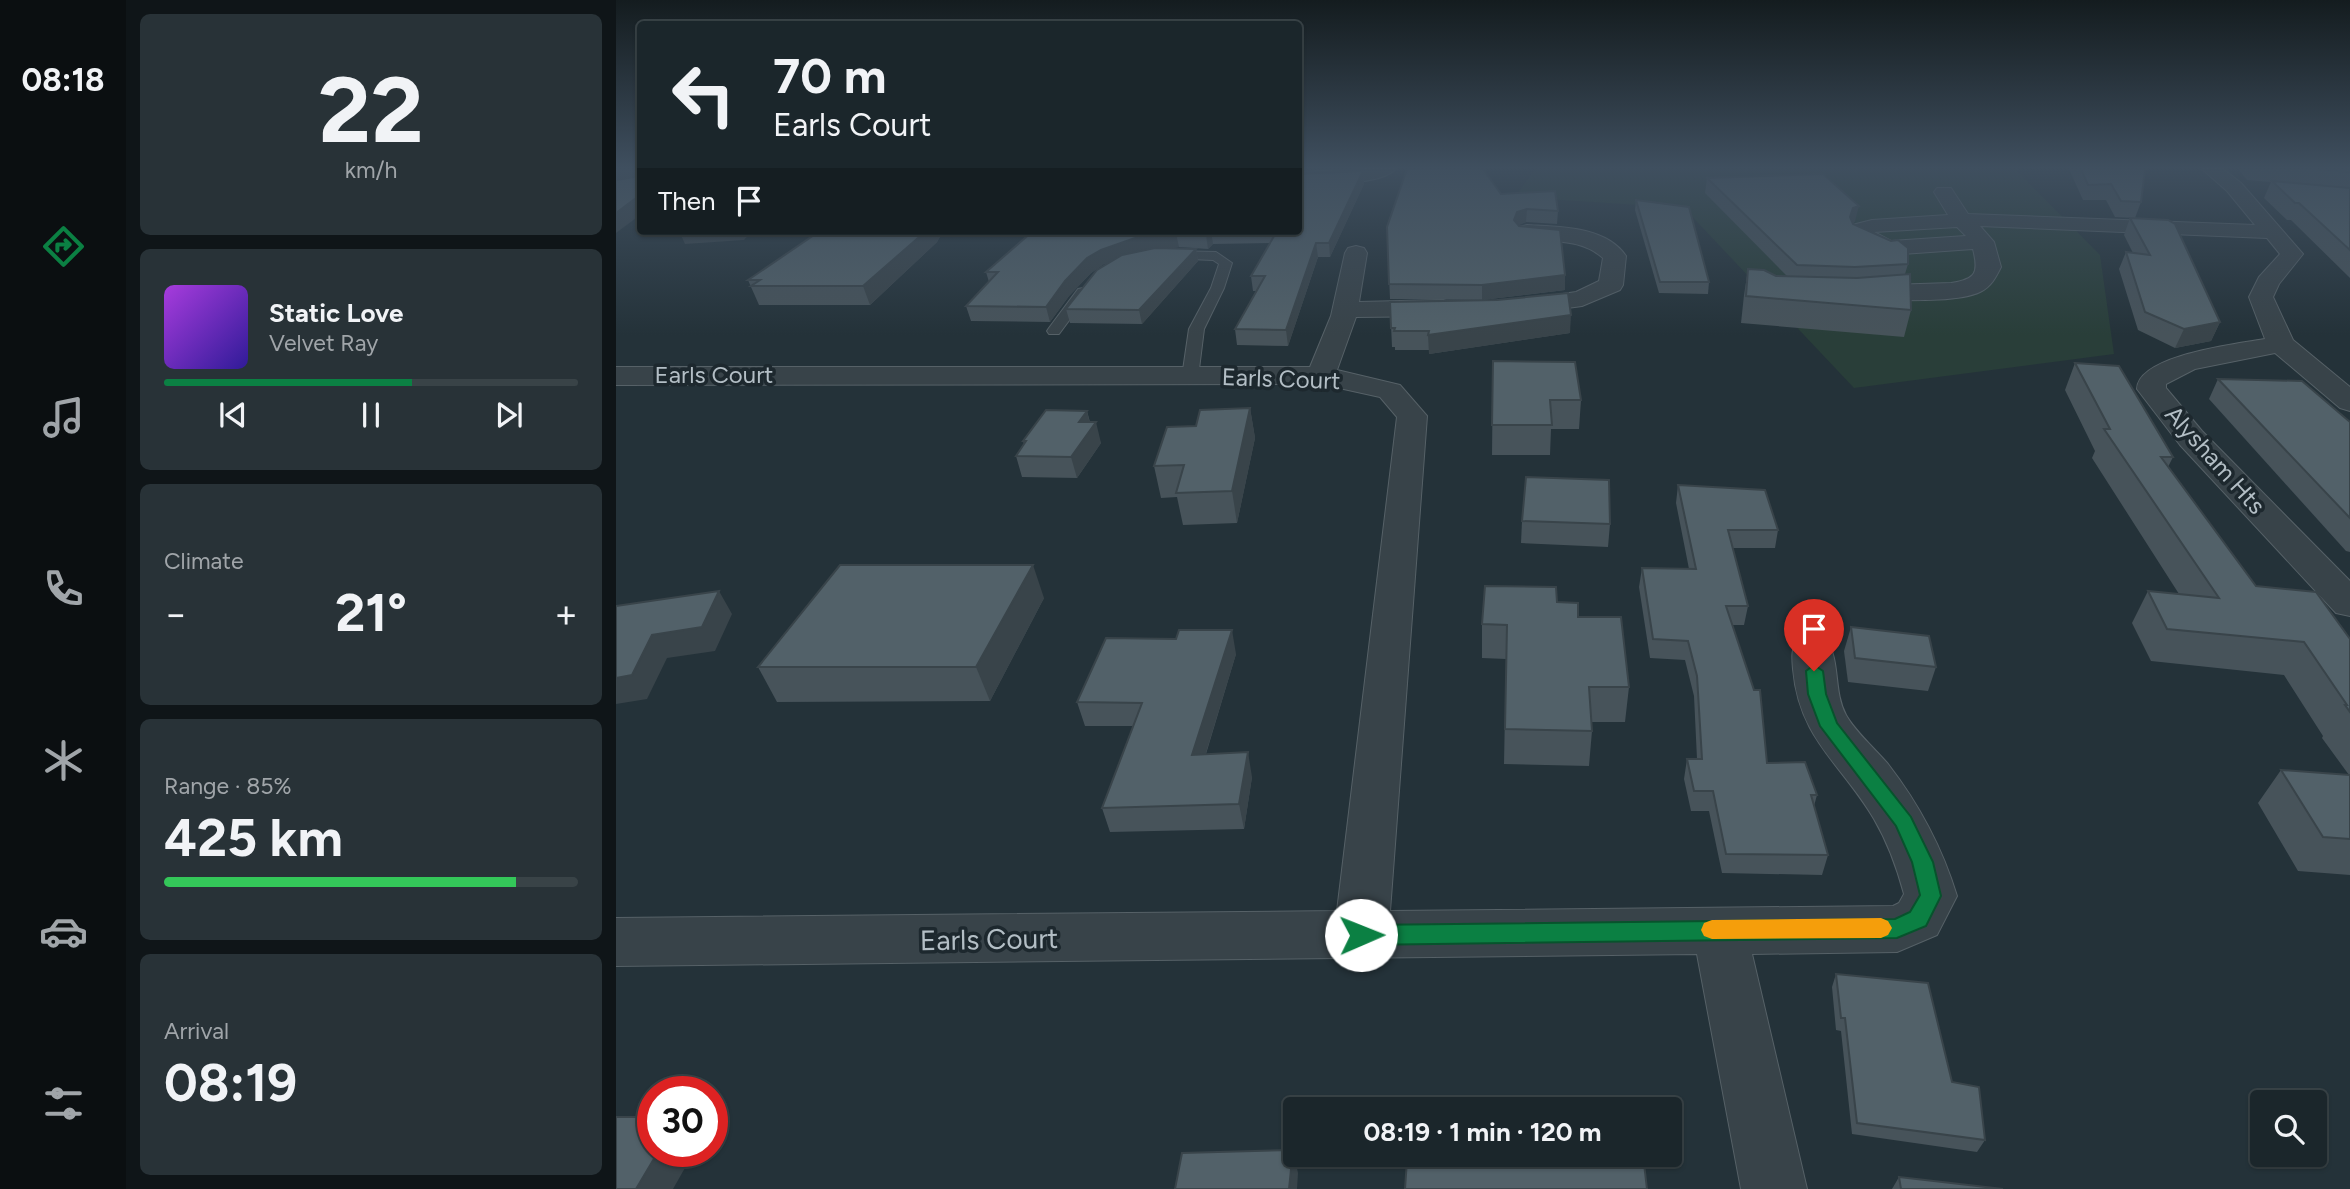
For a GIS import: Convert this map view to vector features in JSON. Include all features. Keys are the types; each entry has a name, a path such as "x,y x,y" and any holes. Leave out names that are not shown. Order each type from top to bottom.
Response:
{"street":[{"path":"1895,224 1872,226 1860,230 1860,234 1888,248 1983,242"},
{"path":"1838,293 1972,287 1983,279 1989,267 1983,242 1966,224"},
{"path":"2079,224 2275,232"},
{"path":"2268,224 2292,254 2268,282 2260,297 2281,344 2350,402"},
{"path":"1497,308 1582,299 1611,285 1615,256 1602,244 1580,236 1527,232"},
{"path":"1321,375 1346,310 1356,253"},
{"path":"1346,310 1472,308"},
{"name":"Alysham Hts","path":"2281,344 2187,362 2152,380 2152,389 2190,438 2350,604"},
{"name":"Earls Court","path":"616,376 1321,375 1390,391 1412,416 1361,935"},
{"name":"Earls Court","path":"616,942 1897,929 1918,919 1931,896 1922,862 1904,822 1829,726 1817,694 1812,648"},
{"path":"1719,929 1774,1189"}],"lane":[{"path":"1158,255 1216,256 1226,263 1221,286 1199,323 1190,377"},
{"path":"1054,331 1095,276"}],"green space":[{"path":"1700,224 2070,224 2100,255 2114,354 1854,388"}],"building":[{"path":"1302,224 1338,224 1329,243 1316,243 1286,330 1235,329 1265,276 1251,276 1275,235 1302,235"},
{"path":"1388,224 1518,224 1560,230 1565,275 1482,285 1389,284"},
{"path":"1643,224 1694,224 1709,282 1660,282"},
{"path":"1755,224 1854,224 1891,241 1898,240 1908,248 1908,264 1855,267 1797,265"},
{"path":"2134,224 2175,224 2220,322 2184,329 2145,312 2126,252 2150,255"},
{"path":"2322,224 2350,224 2350,250"},
{"path":"814,235 921,235 863,286 751,286 760,280 748,280"},
{"path":"1028,235 1160,235 1135,238 1087,258 1065,281 1046,307 966,306 998,272 986,272"},
{"path":"1155,248 1196,249 1139,310 1066,309 1097,270 1122,255"},
{"path":"1748,269 1764,270 1776,276 1857,278 1910,274 1911,310 1746,296"},
{"path":"1568,293 1571,315 1428,335 1429,331 1394,331 1395,328 1391,328 1390,302 1497,300"},
{"path":"1493,361 1575,362 1581,400 1550,400 1552,425 1492,425"},
{"path":"2075,363 2119,366 2173,457 2161,457 2256,586 2316,592 2350,639 2350,712 2304,642 2167,629 2148,591 2219,598 2104,429 2110,429"},
{"path":"2218,379 2302,381 2350,422 2350,518"},
{"path":"1250,408 1232,491 1176,493 1184,465 1154,466 1167,427 1196,426 1200,410"},
{"path":"1046,410 1087,411 1079,422 1096,422 1071,457 1016,456 1026,441 1023,441"},
{"path":"1526,477 1609,480 1610,524 1522,521"},
{"path":"1678,485 1765,490 1778,530 1728,530 1748,606 1726,606 1754,690 1760,690 1767,763 1805,762 1817,795 1811,795 1828,855 1726,854 1713,791 1694,791 1687,759 1702,759 1697,676 1688,641 1653,639 1642,568 1696,569"},
{"path":"840,565 1033,565 976,667 758,667"},
{"path":"1485,586 1556,587 1557,602 1578,603 1578,617 1621,617 1629,687 1589,687 1592,731 1505,729 1507,625 1482,624"},
{"path":"719,591 702,627 652,635 632,675 616,678 616,606"},
{"path":"1851,627 1929,636 1936,667 1855,658"},
{"path":"1179,630 1232,630 1192,755 1248,752 1239,804 1102,808 1142,703 1077,702 1106,638 1176,639"},
{"path":"2281,770 2350,775 2350,839 2323,837"},
{"path":"1836,974 1928,983 1952,1082 1979,1087 1985,1140 1857,1123 1845,1018 1841,1018"},
{"path":"616,1117 637,1117 637,1167 649,1167 636,1189 616,1189"},
{"path":"1283,1150 1283,1167 1291,1167 1289,1189 1175,1189 1182,1153"},
{"path":"1407,1167 1644,1167 1647,1189 1405,1189"},
{"path":"1899,1177 2003,1189 1901,1189"}],"slow traffic":[{"path":"1712,930 1881,928"}],"route":[{"path":"1361,935 1860,927 1897,929 1918,919 1931,896 1922,862 1904,822 1829,726 1817,694 1814,671"}]}
